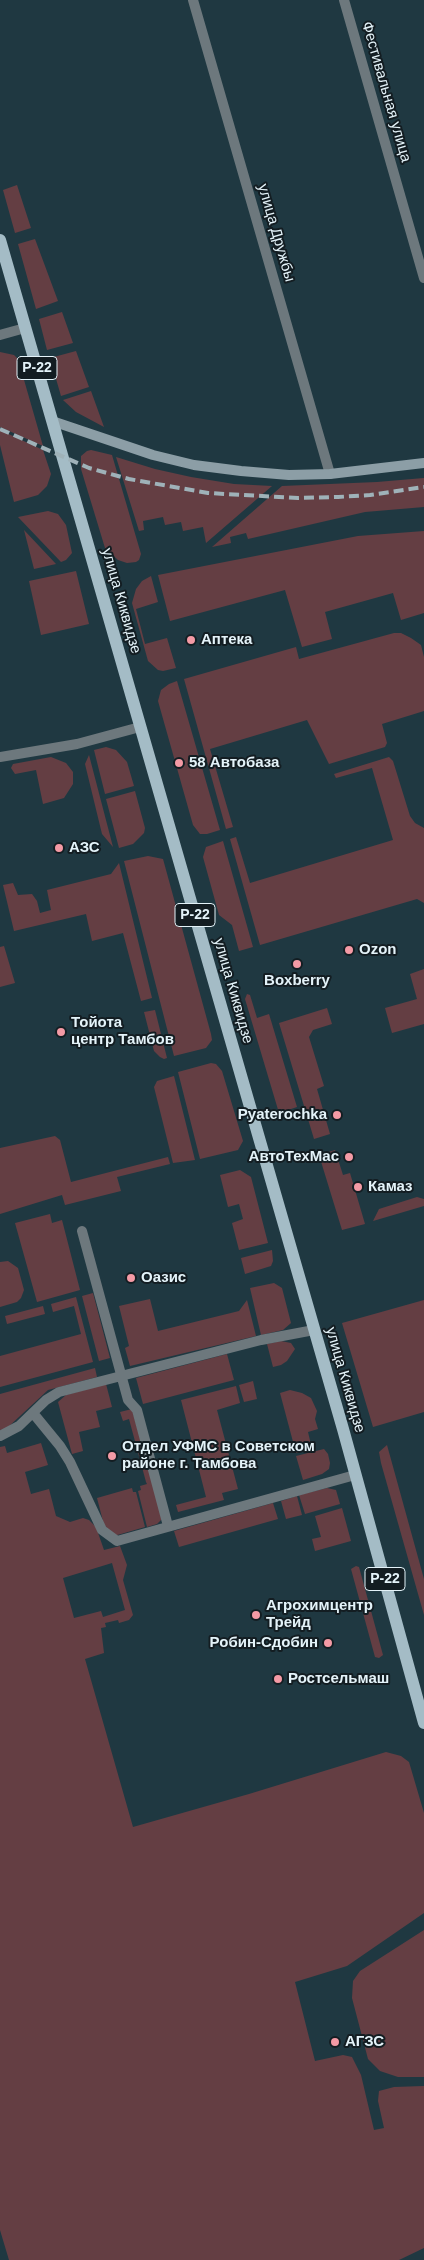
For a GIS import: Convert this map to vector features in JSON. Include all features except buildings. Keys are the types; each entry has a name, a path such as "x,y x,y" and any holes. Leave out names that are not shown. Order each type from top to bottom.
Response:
{"main road":[{"name":"улица Киквидзе","path":"0,240 314,1330 424,1723"}],"street":[{"name":"улица Дружбы","path":"193,0 330,474"},
{"name":"Фестивальная улица","path":"344,0 424,278"},
{"path":"0,334 25,328"},
{"path":"52,421 153,455 194,465 289,475 330,474 424,463"},
{"path":"0,757 77,744 140,727"},
{"path":"82,1230 128,1400 137,1410 168,1526"},
{"path":"0,1436 19,1426 46,1400 59,1392 261,1340 314,1330"},
{"path":"33,1413 60,1446 70,1462 95,1520 106,1535 117,1541 123,1541 162,1530 168,1526 355,1475"}],"shaded area":[{"path":"17,185 31,228 15,233 3,190"},
{"path":"35,239 58,301 36,309 18,244"},
{"path":"62,312 73,343 47,350 39,319"},
{"path":"76,351 89,387 61,396 50,358"},
{"path":"0,352 14,355 18,359 43,446 0,427"},
{"path":"91,391 104,427 76,412 63,400"},
{"path":"0,430 43,450 51,474 47,486 38,495 14,502 0,445"},
{"path":"91,450 112,455 141,554 136,562 127,563 118,560 105,548 81,469 81,456"},
{"path":"116,457 155,469 191,477 234,484 272,486 206,543 203,527 183,531 181,522 165,525 163,517 143,521 144,530 139,531"},
{"path":"424,478 424,507 365,512 248,539 246,533 230,537 231,543 212,547 282,486"},
{"path":"48,511 58,514 66,525 72,553 66,560 61,562 18,517"},
{"path":"24,530 56,564 34,569"},
{"path":"424,531 424,613 401,620 393,593 325,612 332,639 302,647 285,590 170,621 158,575 358,536"},
{"path":"76,571 89,624 41,635 29,581"},
{"path":"151,576 158,602 136,609 145,644 167,638 176,668 163,671 158,670 148,661 132,603 136,589 142,581"},
{"path":"394,633 401,633 421,645 424,657 424,711 382,724 387,743 385,747 329,764 307,720 210,749 233,827 226,829 184,679 296,647 299,659"},
{"path":"177,681 220,830 207,834 200,834 193,825 158,701 161,690"},
{"path":"106,747 116,750 127,762 134,786 105,794 94,750"},
{"path":"89,755 113,847 102,834 85,764"},
{"path":"51,757 66,763 73,772 73,784 64,798 43,804 36,770 15,774 11,768 13,764"},
{"path":"389,757 393,761 410,816 415,823 424,828 424,903 417,899 260,945 230,839 236,837 250,883 393,840 372,768 336,778 334,774"},
{"path":"135,791 145,828 144,833 133,844 119,848 106,799"},
{"path":"223,841 253,947 239,951 232,925 219,915 203,857 206,847"},
{"path":"148,856 163,859 212,1040 206,1048 174,1056 124,861"},
{"path":"119,863 152,998 141,1001 123,933 92,941 86,914 14,931 3,885 13,883 18,895 32,894 37,901 40,913 51,910 47,890 111,874"},
{"path":"4,946 15,983 0,987 0,947"},
{"path":"424,969 424,1024 392,1033 385,1008 417,999 410,974"},
{"path":"247,994 250,995 257,1018 269,1014 297,1107 279,1113 245,999"},
{"path":"327,1008 332,1024 313,1030 309,1037 324,1086 317,1089 330,1134 314,1139 279,1023"},
{"path":"155,1010 167,1058 164,1059 154,1051 144,1012"},
{"path":"211,1063 216,1064 222,1071 243,1141 238,1150 200,1159 178,1072"},
{"path":"174,1076 195,1160 173,1163 154,1087 157,1081"},
{"path":"55,1136 60,1140 71,1182 168,1157 170,1164 117,1177 121,1191 65,1205 62,1195 0,1214 0,1148"},
{"path":"335,1150 343,1175 350,1173 365,1224 342,1230 319,1155"},
{"path":"240,1170 251,1177 268,1243 239,1250 232,1223 243,1219 239,1204 228,1207 220,1175"},
{"path":"417,1197 424,1199 424,1206 373,1221 379,1209"},
{"path":"50,1214 52,1223 62,1220 80,1290 37,1302 15,1223"},
{"path":"272,1250 273,1261 271,1266 245,1274 241,1258"},
{"path":"8,1261 18,1268 24,1290 17,1302 0,1307 0,1262"},
{"path":"274,1283 282,1288 291,1323 283,1330 261,1335 250,1288"},
{"path":"93,1293 110,1358 99,1361 82,1296"},
{"path":"76,1297 93,1362 0,1387 0,1356 81,1334 74,1306 53,1312 51,1304"},
{"path":"150,1299 158,1331 239,1311 247,1300 256,1336 130,1366 125,1348 129,1346 119,1306"},
{"path":"424,1300 424,1412 373,1427 342,1323"},
{"path":"43,1306 45,1314 7,1324 5,1316"},
{"path":"281,1341 291,1343 295,1349 287,1361 273,1367 267,1344"},
{"path":"227,1354 234,1380 143,1404 136,1378"},
{"path":"95,1368 97,1377 48,1390 6,1429 0,1430 0,1394"},
{"path":"253,1381 257,1399 244,1402 239,1385"},
{"path":"106,1384 112,1407 96,1411 100,1427 79,1432 83,1451 72,1454 58,1402 66,1395"},
{"path":"236,1386 240,1403 217,1410 238,1489 222,1493 224,1500 178,1512 176,1505 206,1497 181,1400"},
{"path":"290,1390 311,1398 317,1411 315,1419 318,1429 308,1432 312,1449 296,1453 280,1393"},
{"path":"132,1409 162,1519 157,1524 147,1527 138,1491 141,1490 140,1486 147,1484 129,1419 123,1421 120,1412"},
{"path":"41,1443 48,1465 25,1472 31,1494 49,1489 56,1516 70,1522 83,1518 89,1520 96,1527 104,1550 120,1546 127,1565 123,1580 133,1615 129,1620 119,1623 118,1620 105,1623 106,1627 101,1628 104,1653 85,1659 133,1827 386,1752 401,1756 409,1762 424,1813 424,1913 347,1966 295,1982 315,2061 343,2055 352,2057 361,2075 374,2130 384,2128 378,2101 379,2091 394,2087 424,2086 424,2248 399,2260 9,2260 0,2230 0,1447 5,1446 7,1453","holes":["112,1563 125,1610 103,1617 101,1611 74,1618 63,1578"]},
{"path":"387,1445 424,1579 424,1615 381,1463 379,1452"},
{"path":"324,1449 328,1454 329,1469 322,1474 303,1480 296,1456"},
{"path":"132,1488 133,1492 136,1492 145,1527 114,1536 104,1525 97,1498"},
{"path":"327,1488 336,1490 340,1504 305,1514 299,1495"},
{"path":"297,1496 302,1515 286,1519 281,1501"},
{"path":"273,1503 278,1519 179,1547 174,1531"},
{"path":"342,1508 351,1541 315,1551 312,1539 321,1537 315,1516"},
{"path":"356,1566 359,1567 383,1655 379,1658 375,1657 351,1569"},
{"path":"424,1930 424,2077 398,2077 380,2071 368,2059 352,1998 353,1981 360,1971"}],"railway":[{"path":"0,429 89,468 129,479 208,493 298,498 338,497 370,495 424,487"}],"place":[{"name":"Аптека","path":"191,640"},
{"name":"58 Автобаза","path":"179,763"},
{"name":"АЗС","path":"59,848"},
{"name":"Ozon","path":"349,950"},
{"name":"Boxberry","path":"297,964"},
{"name":"Тойота центр Тамбов","path":"61,1032"},
{"name":"Pyaterochka","path":"337,1115"},
{"name":"АвтоТехМас","path":"349,1157"},
{"name":"Камаз","path":"358,1187"},
{"name":"Оазис","path":"131,1278"},
{"name":"Отдел УФМС в Советском районе г. Тамбова","path":"112,1456"},
{"name":"Агрохимцентр Трейд","path":"256,1615"},
{"name":"Робин-Сдобин","path":"328,1643"},
{"name":"Ростсельмаш","path":"278,1679"},
{"name":"АГЗС","path":"335,2042"}]}
